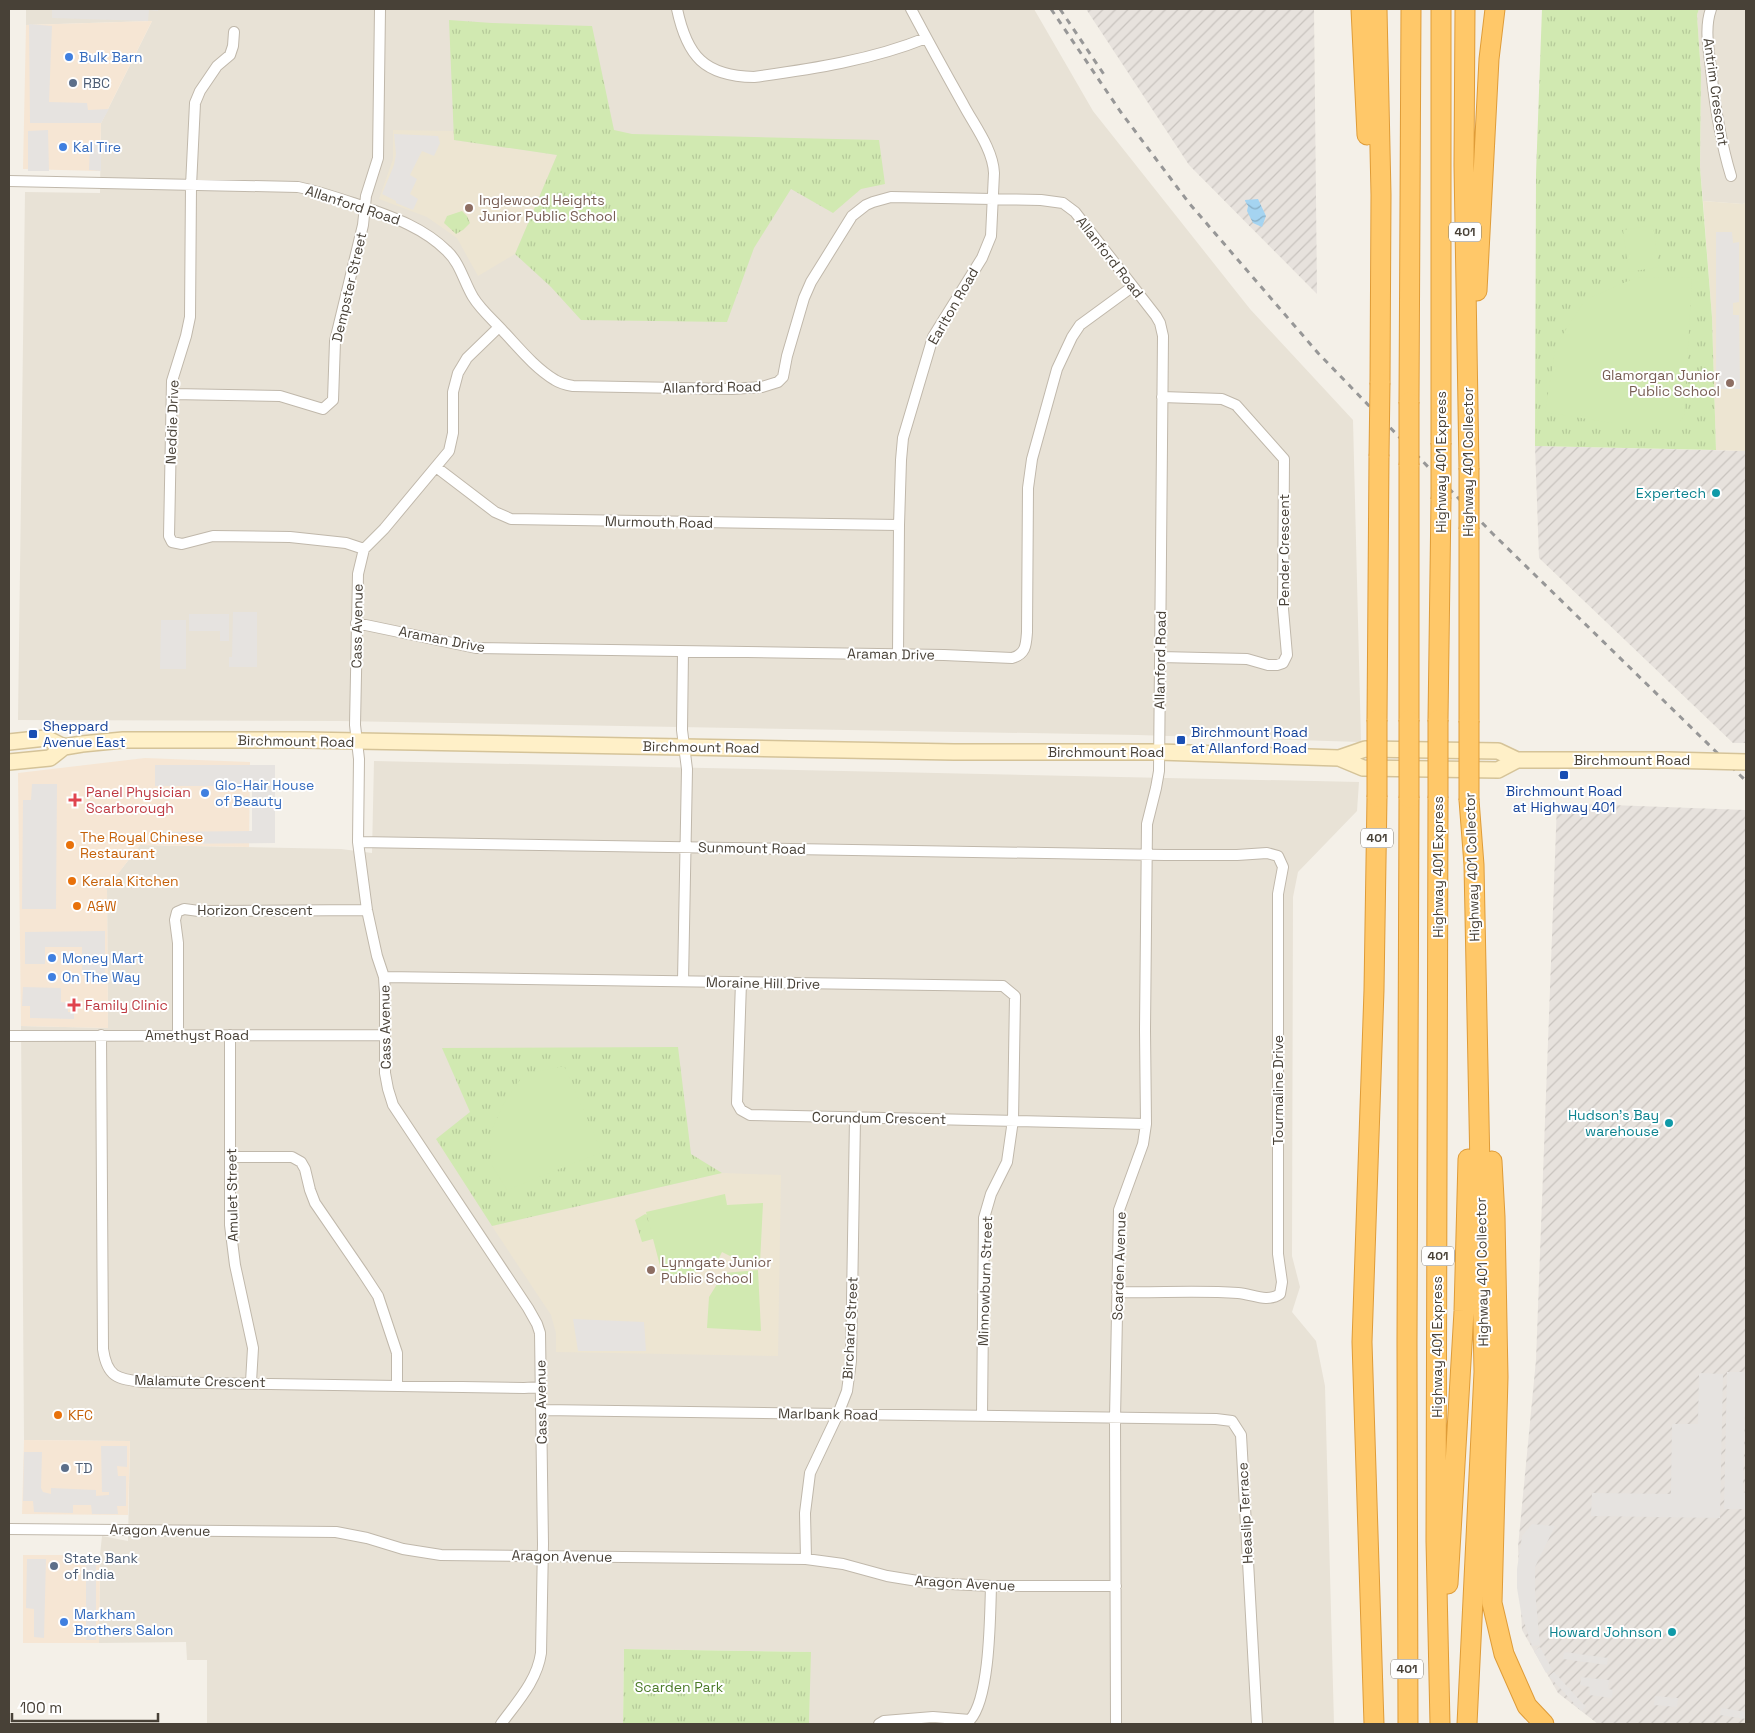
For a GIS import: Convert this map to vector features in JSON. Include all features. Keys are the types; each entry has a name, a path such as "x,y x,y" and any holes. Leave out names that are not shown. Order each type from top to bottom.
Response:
{"highway":[{"path":"1361,9 1373,239 1381,268"},
{"name":"401","path":"1374,1724 1362,1342 1374,1018 1377,797 1381,268 1377,9"},
{"name":"401","path":"1408,1724 1408,798 1412,9"},
{"name":"Highway 401 Express","path":"1440,1720 1436,1541 1439,998 1438,720 1442,498 1440,443 1441,9"},
{"name":"Highway 401 Collector","path":"1465,9 1464,165 1469,462 1469,800 1474,865 1484,1372 1467,1724"},
{"path":"1469,462 1489,59 1494,9"},
{"path":"1440,1720 1464,1311 1474,865"},
{"path":"1474,865 1495,1217 1498,1377 1492,1603 1504,1654 1527,1706 1544,1724"},
{"path":"1369,1724 1372,1680"}],"main road":[{"name":"Birchmount Road","path":"9,742 46,738 64,747"},
{"name":"Birchmount Road","path":"9,762 50,758 64,747 123,740 304,740 964,752 1159,752 1339,758 1363,768 1498,770 1517,760 1746,762"}],"street":[{"name":"Dempster Street","path":"172,394 280,396 300,401 314,408 323,409 332,400 334,391 335,340 366,208 366,196 378,158 380,9"},
{"path":"677,9 689,45 707,67 745,77 837,64 926,38"},
{"name":"Earlton Road","path":"898,654 898,526 900,460 904,438 933,337 987,246 991,236 994,165 978,130 911,9"},
{"name":"Antrim Crescent","path":"1711,9 1708,18 1708,45 1721,144 1730,176"},
{"name":"Neddie Drive","path":"234,32 230,55 218,66 200,91 195,103 191,186 190,318 174,373 169,533 172,542 182,544 213,536 290,537 346,543 364,549"},
{"name":"Allanford Road","path":"9,181 298,187 323,193 366,208 409,224 440,244 451,255 473,298 531,361 554,380 564,385 586,388 710,389 770,386 782,377 807,288 852,216 859,209 873,202 892,197 1052,201 1063,203 1070,207 1156,316 1162,330 1159,752"},
{"name":"Araman Drive","path":"356,623 388,628 476,648 898,654 1012,658 1019,656 1024,651 1028,632 1028,488 1032,460 1057,369 1069,342 1080,325 1132,287"},
{"path":"364,549 384,529 449,451 453,432 453,392 458,373 467,358 499,326"},
{"name":"Pender Crescent","path":"1160,658 1247,659 1268,665 1277,665 1283,662 1287,655 1283,609 1284,459 1236,405 1222,399 1162,397"},
{"name":"Murmouth Road","path":"436,467 490,509 510,519 898,526"},
{"name":"Cass Avenue","path":"364,549 358,574 356,623 356,742 359,759 358,842 367,910 377,956 384,977 385,1073 388,1089 393,1105 537,1324 540,1333 542,1634 539,1666 531,1683 501,1724"},
{"path":"683,652 682,730 687,769 683,981"},
{"name":"Scarden Avenue","path":"1116,1724 1115,1419 1119,1210 1143,1144 1146,1124 1147,824 1156,788 1159,752"},
{"name":"Sunmount Road","path":"358,842 1147,854"},
{"name":"Tourmaline Drive","path":"1117,1292 1238,1293 1269,1298 1280,1294 1282,1282 1278,1254 1278,894 1283,867 1282,862 1278,856 1272,854 1147,854"},
{"name":"Horizon Crescent","path":"178,1034 178,943 175,920 177,912 184,909 199,911 367,910"},
{"name":"Moraine Hill Drive","path":"384,977 1003,986 1015,996 1013,1120"},
{"name":"Corundum Crescent","path":"740,982 737,1102 741,1110 750,1115 1146,1124"},
{"name":"Amethyst Road","path":"9,1036 178,1034 385,1035"},
{"name":"Malamute Crescent","path":"101,1035 103,1349 104,1360 110,1372 120,1379 143,1382 541,1387"},
{"name":"Amulet Street","path":"230,1035 230,1225 235,1265 253,1348 251,1382"},
{"name":"Birchard Street","path":"806,1559 805,1513 810,1473 847,1391 851,1361 855,1118"},
{"name":"Minnowburn Street","path":"982,1416 984,1218 991,1194 1006,1162 1013,1120"},
{"path":"231,1157 292,1157 301,1162 315,1203 378,1296 397,1353 397,1385"},
{"name":"Marlbank Road","path":"542,1410 1115,1419"},
{"name":"Heaslip Terrace","path":"1115,1419 1216,1419 1232,1421 1241,1435 1257,1724"},
{"name":"Aragon Avenue","path":"9,1529 336,1532 367,1538 403,1549 441,1555 806,1559 843,1564 888,1576 930,1583 990,1586 1116,1586"},
{"path":"879,1724 884,1721 933,1717 970,1720 976,1713 980,1701 989,1646 990,1586"}],"shaded area":[{"path":"26,9 1034,9 1093,111 1250,309 1353,420 1361,742 1138,735 339,721 18,720 25,192 100,193 101,123 152,21 26,25"},
{"path":"52,9 158,9 158,11 149,10 148,21 52,18"},
{"path":"1086,9 1314,9 1317,294 1189,165"},
{"path":"1699,9 1746,9 1746,202 1743,204 1703,201 1700,167 1701,74 1697,15"},
{"path":"152,21 101,123 100,171 23,169 26,25"},
{"path":"29,24 52,26 49,102 87,103 88,110 109,109 101,123 30,123"},
{"path":"48,130 49,171 28,171 28,131"},
{"name":"Inglewood Heights Junior Public School","path":"393,130 454,131 454,140 557,155 515,254 478,276 457,238 427,217 379,199 393,159"},
{"path":"394,134 438,136 440,143 434,156 422,151 410,175 417,179 410,194 418,199 413,210 396,203 396,201 382,194 394,165 396,154"},
{"path":"90,143 101,144 101,171 89,170"},
{"name":"Glamorgan Junior Public School","path":"1703,201 1743,204 1746,202 1746,451 1716,450 1712,317"},
{"path":"1716,232 1732,232 1733,243 1739,242 1739,302 1733,303 1733,315 1739,315 1740,389 1716,389"},
{"path":"1535,446 1746,451 1746,743 1733,743 1539,558"},
{"path":"233,612 257,612 257,667 229,667 229,657 232,657"},
{"path":"189,614 229,614 229,641 220,641 220,631 189,631"},
{"path":"161,620 186,620 186,669 160,669"},
{"path":"145,758 250,762 249,847 140,845 107,888 108,1028 21,1026 18,773"},
{"path":"374,761 1359,782 1357,811 1298,872 1293,897 1292,1256 1300,1287 1292,1312 1316,1341 1325,1386 1334,1724 809,1724 810,1652 624,1649 623,1724 207,1724 207,1660 187,1660 186,1642 99,1643 102,1536 128,1541 130,1441 24,1440 21,1026 108,1028 107,888 140,845 341,849 372,853"},
{"path":"155,765 275,765 275,843 154,844 154,832 252,831 252,786 155,786"},
{"path":"32,784 57,784 56,909 22,909 23,800 31,800"},
{"path":"1557,803 1746,810 1746,1724 1598,1724 1558,1693 1522,1630 1518,1547 1536,1360"},
{"path":"105,931 105,976 82,976 82,947 45,947 45,964 25,964 25,932"},
{"path":"23,987 61,988 61,1002 68,1003 68,1012 74,1012 74,1019 30,1018 30,1006 22,1006"},
{"name":"Lynngate Junior Public School","path":"722,1173 781,1175 778,1356 556,1352 556,1333 551,1315 492,1226"},
{"path":"573,1319 644,1322 646,1351 578,1351"},
{"path":"1727,1372 1746,1372 1743,1492 1746,1493 1746,1509 1724,1509"},
{"path":"1699,1373 1723,1374 1720,1518 1591,1516 1592,1493 1671,1494 1672,1424 1698,1424"},
{"path":"24,1440 130,1441 128,1515 22,1514"},
{"path":"101,1446 127,1446 127,1467 117,1466 118,1476 126,1476 126,1506 117,1506 118,1514 92,1514 91,1505 73,1505 73,1513 34,1512 33,1501 23,1501 24,1452 42,1452 41,1488 43,1492 51,1494 51,1488 96,1490 96,1496 109,1495 109,1492 102,1492"},
{"path":"1532,1524 1555,1526 1535,1567 1535,1591 1540,1645 1532,1646 1521,1612 1517,1588 1517,1569 1522,1536"},
{"path":"23,1555 100,1555 99,1643 23,1643"},
{"path":"27,1559 46,1559 44,1638 34,1637 34,1609 26,1608"},
{"path":"86,1560 96,1560 96,1640 86,1640"},
{"path":"1540,1647 1552,1669 1546,1673 1534,1651"},
{"path":"1564,1652 1608,1658 1607,1665 1563,1659"},
{"path":"1554,1672 1586,1707 1581,1711 1549,1676"},
{"path":"1581,1677 1609,1680 1608,1689 1613,1690 1612,1698 1589,1695 1590,1687 1580,1685"},
{"path":"1655,1696 1678,1698 1677,1707 1654,1705"},
{"path":"1721,1708 1746,1712 1746,1719 1720,1715"}],"green space":[{"path":"1542,9 1699,9 1697,15 1701,74 1700,167 1712,317 1716,450 1535,446 1536,174"},
{"path":"449,20 592,26 614,130 632,134 879,140 885,184 861,189 833,213 791,189 754,248 727,322 581,320 551,287 515,254 557,155 454,140"},
{"path":"462,211 470,223 456,234 444,223 447,216"},
{"path":"1653,225 1659,267 1629,272 1623,230"},
{"path":"1637,277 1692,278 1684,416 1679,423 1612,423 1545,412 1556,345 1585,300"},
{"path":"678,1047 691,1154 722,1173 492,1226 436,1139 470,1112 442,1048"},
{"path":"564,1066 602,1152 507,1190 493,1167 489,1136 504,1103 524,1074"},
{"path":"725,1194 727,1205 763,1203 760,1263 738,1260 722,1252 718,1260 686,1278 664,1281 646,1212"},
{"path":"645,1214 657,1219 658,1233 653,1239 642,1242 635,1220"},
{"path":"758,1270 761,1331 707,1328 709,1297 724,1273"},
{"name":"Scarden Park","path":"624,1649 811,1652 809,1724 623,1724"}],"water":[{"path":"1258,199 1266,216 1262,227 1253,223 1247,211 1248,206 1245,201"}],"railway":[{"path":"1051,9 1120,111 1189,203 1318,353 1492,533 1746,781"},
{"path":"1060,9 1105,76"}],"place":[{"name":"Bulk Barn","path":"69,57"},
{"name":"RBC","path":"73,83"},
{"name":"Kal Tire","path":"63,147"},
{"name":"Inglewood Heights Junior Public School","path":"469,208"},
{"name":"Glamorgan Junior Public School","path":"1730,383"},
{"name":"Expertech","path":"1716,493"},
{"name":"Sheppard Avenue East","path":"33,734"},
{"name":"Birchmount Road at Allanford Road","path":"1181,740"},
{"name":"Birchmount Road at Highway 401","path":"1564,775"},
{"name":"Glo-Hair House of Beauty","path":"205,793"},
{"name":"Panel Physician Scarborough","path":"75,800"},
{"name":"The Royal Chinese Restaurant","path":"70,845"},
{"name":"Kerala Kitchen","path":"72,881"},
{"name":"A&W","path":"77,906"},
{"name":"Money Mart","path":"52,958"},
{"name":"On The Way","path":"52,977"},
{"name":"Family Clinic","path":"74,1005"},
{"name":"Hudson's Bay warehouse","path":"1669,1123"},
{"name":"Lynngate Junior Public School","path":"651,1270"},
{"name":"KFC","path":"58,1415"},
{"name":"TD","path":"65,1468"},
{"name":"State Bank of India","path":"54,1566"},
{"name":"Markham Brothers Salon","path":"64,1622"},
{"name":"Howard Johnson","path":"1672,1632"}]}
